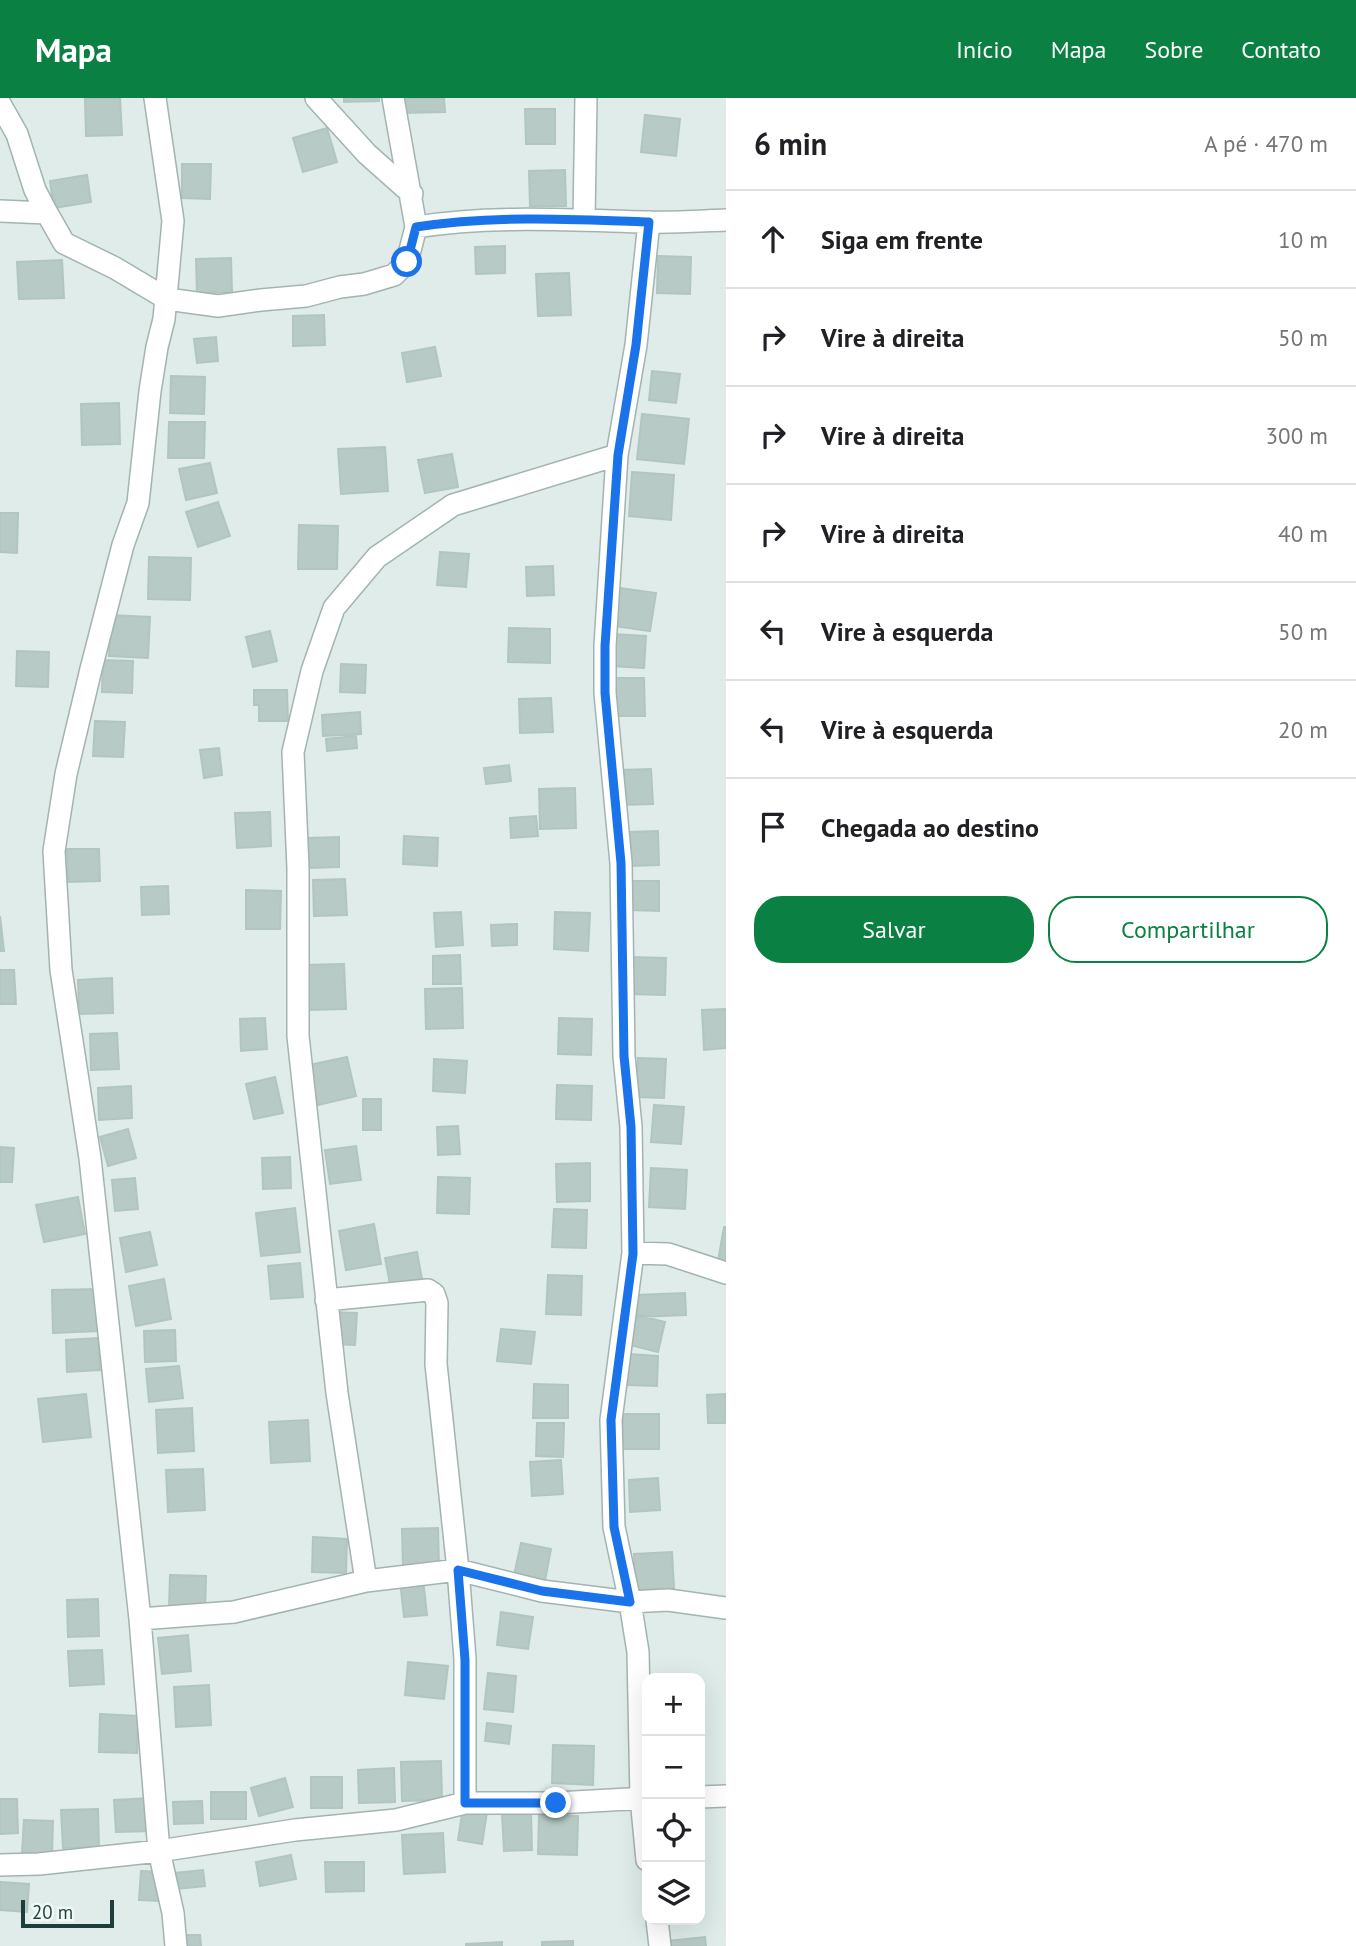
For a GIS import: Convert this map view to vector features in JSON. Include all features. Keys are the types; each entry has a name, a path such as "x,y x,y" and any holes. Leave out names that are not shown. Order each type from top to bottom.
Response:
{"street":[{"path":"155,98 173,221 167,299 150,390 138,503 122,545 91,669 66,774 54,851 61,970 90,1158 140,1619 159,1851 173,1913 176,1946"},
{"path":"316,98 367,154 412,194"},
{"path":"0,104 16,134 35,190 64,243 115,268 167,299 218,306 306,296 364,284 394,275 407,262 416,227 393,98"},
{"path":"584,220 586,98"},
{"path":"0,211 47,213"},
{"path":"416,227 451,222 726,220"},
{"path":"642,1749 638,1652 614,1527 611,1420 633,1254 631,1127 624,1056 621,863 605,693 605,646 618,455 636,345 649,222"},
{"path":"366,1581 337,1393 298,1036 298,868 293,752 312,671 334,607 377,557 453,505 618,455"},
{"path":"633,1254 668,1254 726,1273"},
{"path":"326,1300 428,1290 434,1294 437,1303 436,1364 465,1660 465,1803"},
{"path":"140,1619 234,1612 366,1581 458,1570 542,1591 630,1602 668,1600 726,1608"},
{"path":"705,1797 726,1796"},
{"path":"0,1866 159,1851 295,1830 396,1820 465,1803 556,1803 642,1798"},
{"path":"658,1925 660,1946"}],"building":[{"path":"85,98 120,98 122,135 86,136"},
{"path":"344,98 379,98 379,101 344,102"},
{"path":"402,98 444,98 445,112 403,113"},
{"path":"525,109 555,109 555,144 526,144"},
{"path":"645,115 680,119 676,156 641,152"},
{"path":"327,128 337,162 303,172 293,138"},
{"path":"182,164 211,164 210,199 182,198"},
{"path":"565,170 566,206 530,206 529,171"},
{"path":"87,175 91,202 54,208 50,181"},
{"path":"505,246 505,273 476,274 475,247"},
{"path":"658,256 691,257 690,294 657,293"},
{"path":"231,258 232,292 197,293 196,259"},
{"path":"62,260 64,298 19,299 17,262"},
{"path":"569,273 571,315 538,316 536,274"},
{"path":"324,315 325,345 293,346 293,316"},
{"path":"216,337 218,361 197,363 194,339"},
{"path":"435,347 441,376 407,382 402,353"},
{"path":"652,371 680,374 676,403 649,400"},
{"path":"171,376 205,377 204,414 170,413"},
{"path":"119,403 120,444 82,445 81,404"},
{"path":"642,414 689,419 684,464 637,459"},
{"path":"169,422 205,422 204,458 168,458"},
{"path":"385,447 388,491 341,494 338,449"},
{"path":"452,454 458,487 425,493 418,460"},
{"path":"210,463 217,493 186,500 179,469"},
{"path":"632,472 674,475 671,520 629,516"},
{"path":"218,502 230,536 198,547 186,512"},
{"path":"0,513 18,513 17,553 0,552"},
{"path":"299,525 338,526 337,569 298,569"},
{"path":"440,552 469,554 466,587 437,585"},
{"path":"149,557 191,558 190,600 148,599"},
{"path":"553,566 554,595 527,596 526,567"},
{"path":"620,588 656,593 650,631 614,626"},
{"path":"111,615 150,617 148,658 109,656"},
{"path":"509,628 550,629 550,663 508,662"},
{"path":"270,631 277,661 253,667 246,637"},
{"path":"612,634 646,636 644,668 610,666"},
{"path":"17,651 49,652 48,687 16,686"},
{"path":"103,660 133,661 132,693 102,692"},
{"path":"341,664 366,665 365,693 340,692"},
{"path":"611,678 644,678 645,716 612,716"},
{"path":"254,690 287,690 288,721 259,721 259,705 254,705"},
{"path":"551,698 553,732 520,733 519,699"},
{"path":"360,712 361,734 323,736 322,715"},
{"path":"95,721 125,722 123,757 93,756"},
{"path":"356,736 357,748 327,751 326,739"},
{"path":"219,748 222,775 204,778 200,750"},
{"path":"509,765 511,781 486,784 484,768"},
{"path":"651,769 653,804 622,805 620,770"},
{"path":"575,788 576,828 540,829 539,789"},
{"path":"270,812 271,846 237,848 235,813"},
{"path":"536,816 538,836 511,838 510,818"},
{"path":"658,831 659,865 629,866 628,832"},
{"path":"404,836 438,838 437,866 403,864"},
{"path":"339,837 339,867 308,868 308,838"},
{"path":"67,849 99,849 100,881 68,882"},
{"path":"345,879 347,915 314,916 313,880"},
{"path":"631,881 659,881 659,911 631,910"},
{"path":"168,886 169,914 142,915 141,887"},
{"path":"246,890 281,891 280,929 246,929"},
{"path":"461,912 463,945 436,947 434,913"},
{"path":"555,912 590,913 588,951 554,949"},
{"path":"0,916 4,951 0,951"},
{"path":"517,924 517,945 492,946 491,925"},
{"path":"460,955 461,984 433,984 433,956"},
{"path":"630,957 666,958 665,995 629,994"},
{"path":"344,964 346,1009 307,1010 306,965"},
{"path":"0,970 14,970 16,1004 0,1004"},
{"path":"112,978 113,1013 79,1014 78,980"},
{"path":"462,988 463,1028 426,1029 425,989"},
{"path":"726,1009 726,1048 704,1050 702,1010"},
{"path":"265,1018 267,1049 241,1051 240,1019"},
{"path":"559,1018 592,1019 591,1055 558,1054"},
{"path":"117,1033 119,1069 91,1070 90,1034"},
{"path":"347,1057 356,1096 318,1105 309,1065"},
{"path":"638,1058 666,1059 664,1098 636,1097"},
{"path":"434,1059 467,1061 465,1093 433,1091"},
{"path":"275,1077 283,1113 254,1119 246,1084"},
{"path":"557,1085 592,1086 591,1120 556,1119"},
{"path":"131,1086 132,1118 99,1120 98,1088"},
{"path":"363,1099 381,1099 381,1130 363,1130"},
{"path":"654,1105 684,1107 681,1144 651,1142"},
{"path":"458,1126 460,1154 438,1155 437,1127"},
{"path":"128,1129 136,1158 108,1166 100,1137"},
{"path":"356,1146 361,1180 330,1184 325,1150"},
{"path":"0,1147 14,1148 12,1182 0,1182"},
{"path":"290,1157 291,1188 263,1189 262,1158"},
{"path":"590,1163 590,1201 557,1202 556,1164"},
{"path":"651,1168 687,1170 685,1209 649,1207"},
{"path":"438,1177 470,1178 469,1214 437,1213"},
{"path":"135,1178 138,1209 115,1211 112,1180"},
{"path":"78,1197 85,1234 44,1242 36,1205"},
{"path":"295,1208 300,1252 261,1256 256,1213"},
{"path":"554,1209 587,1210 586,1248 552,1247"},
{"path":"374,1224 381,1264 346,1270 339,1231"},
{"path":"726,1227 726,1262 718,1261"},
{"path":"150,1232 157,1265 126,1272 120,1238"},
{"path":"417,1252 422,1279 390,1284 385,1258"},
{"path":"300,1263 303,1297 271,1299 268,1266"},
{"path":"548,1275 582,1276 581,1315 546,1314"},
{"path":"164,1279 171,1319 136,1326 129,1286"},
{"path":"97,1289 99,1331 53,1333 52,1290"},
{"path":"685,1293 686,1315 637,1317 636,1295"},
{"path":"331,1312 357,1313 355,1345 330,1344"},
{"path":"637,1315 665,1322 658,1352 630,1345"},
{"path":"501,1329 535,1332 531,1364 497,1361"},
{"path":"175,1330 176,1361 145,1362 144,1331"},
{"path":"98,1338 100,1370 67,1372 66,1340"},
{"path":"629,1354 658,1356 657,1386 628,1385"},
{"path":"179,1366 183,1398 149,1402 146,1369"},
{"path":"534,1384 568,1385 568,1418 533,1418"},
{"path":"86,1394 91,1437 43,1442 38,1399"},
{"path":"726,1394 726,1423 708,1423 707,1395"},
{"path":"192,1408 194,1451 158,1453 156,1410"},
{"path":"623,1414 659,1414 659,1449 623,1449"},
{"path":"308,1420 310,1461 271,1463 269,1422"},
{"path":"537,1423 564,1423 563,1457 536,1456"},
{"path":"561,1460 563,1494 532,1496 530,1462"},
{"path":"203,1469 205,1510 168,1512 166,1470"},
{"path":"658,1478 660,1510 630,1512 629,1480"},
{"path":"438,1528 439,1566 403,1568 402,1529"},
{"path":"313,1537 347,1539 346,1573 312,1572"},
{"path":"521,1543 551,1549 544,1586 513,1580"},
{"path":"672,1552 674,1588 636,1590 634,1554"},
{"path":"170,1575 206,1576 205,1610 169,1609"},
{"path":"423,1579 427,1615 404,1617 400,1581"},
{"path":"98,1599 99,1636 68,1637 67,1600"},
{"path":"501,1612 533,1617 528,1649 497,1645"},
{"path":"188,1635 191,1671 162,1674 158,1638"},
{"path":"102,1650 104,1684 70,1686 68,1651"},
{"path":"408,1662 448,1666 444,1699 405,1695"},
{"path":"488,1673 516,1676 513,1712 484,1709"},
{"path":"209,1685 211,1725 176,1727 174,1687"},
{"path":"100,1714 138,1716 137,1753 99,1752"},
{"path":"487,1723 511,1726 509,1744 485,1741"},
{"path":"553,1745 594,1746 593,1785 552,1783"},
{"path":"441,1761 442,1800 402,1801 401,1762"},
{"path":"394,1768 395,1802 359,1803 358,1770"},
{"path":"311,1777 342,1777 342,1808 311,1808"},
{"path":"285,1778 293,1807 259,1816 251,1788"},
{"path":"211,1792 246,1792 246,1819 211,1819"},
{"path":"150,1798 152,1831 116,1832 114,1800"},
{"path":"0,1799 17,1799 18,1833 0,1834"},
{"path":"202,1801 203,1823 174,1824 173,1802"},
{"path":"463,1808 487,1812 482,1844 458,1840"},
{"path":"98,1809 99,1847 63,1848 61,1810"},
{"path":"531,1812 532,1850 504,1851 502,1814"},
{"path":"539,1815 578,1816 577,1855 538,1854"},
{"path":"24,1820 53,1821 52,1854 22,1853"},
{"path":"443,1833 445,1872 404,1874 402,1835"},
{"path":"291,1855 296,1879 260,1886 256,1862"},
{"path":"325,1862 364,1862 364,1891 326,1892"},
{"path":"203,1870 205,1886 177,1889 175,1873"},
{"path":"141,1871 162,1872 161,1901 139,1900"},
{"path":"0,1882 29,1884 27,1912 0,1910"},
{"path":"182,1935 200,1935 201,1946 183,1946"},
{"path":"705,1937 706,1946 669,1946 668,1941"},
{"path":"573,1941 573,1946 542,1946 542,1942"},
{"path":"502,1942 502,1946 466,1946 466,1944"}],"route":[{"path":"407,262 416,227 451,222 504,220 649,222 636,345 618,455 605,646 605,693 621,863 624,1056 631,1127 633,1254 611,1420 614,1527 630,1602 542,1591 458,1570 465,1660 465,1803 556,1803"}]}
